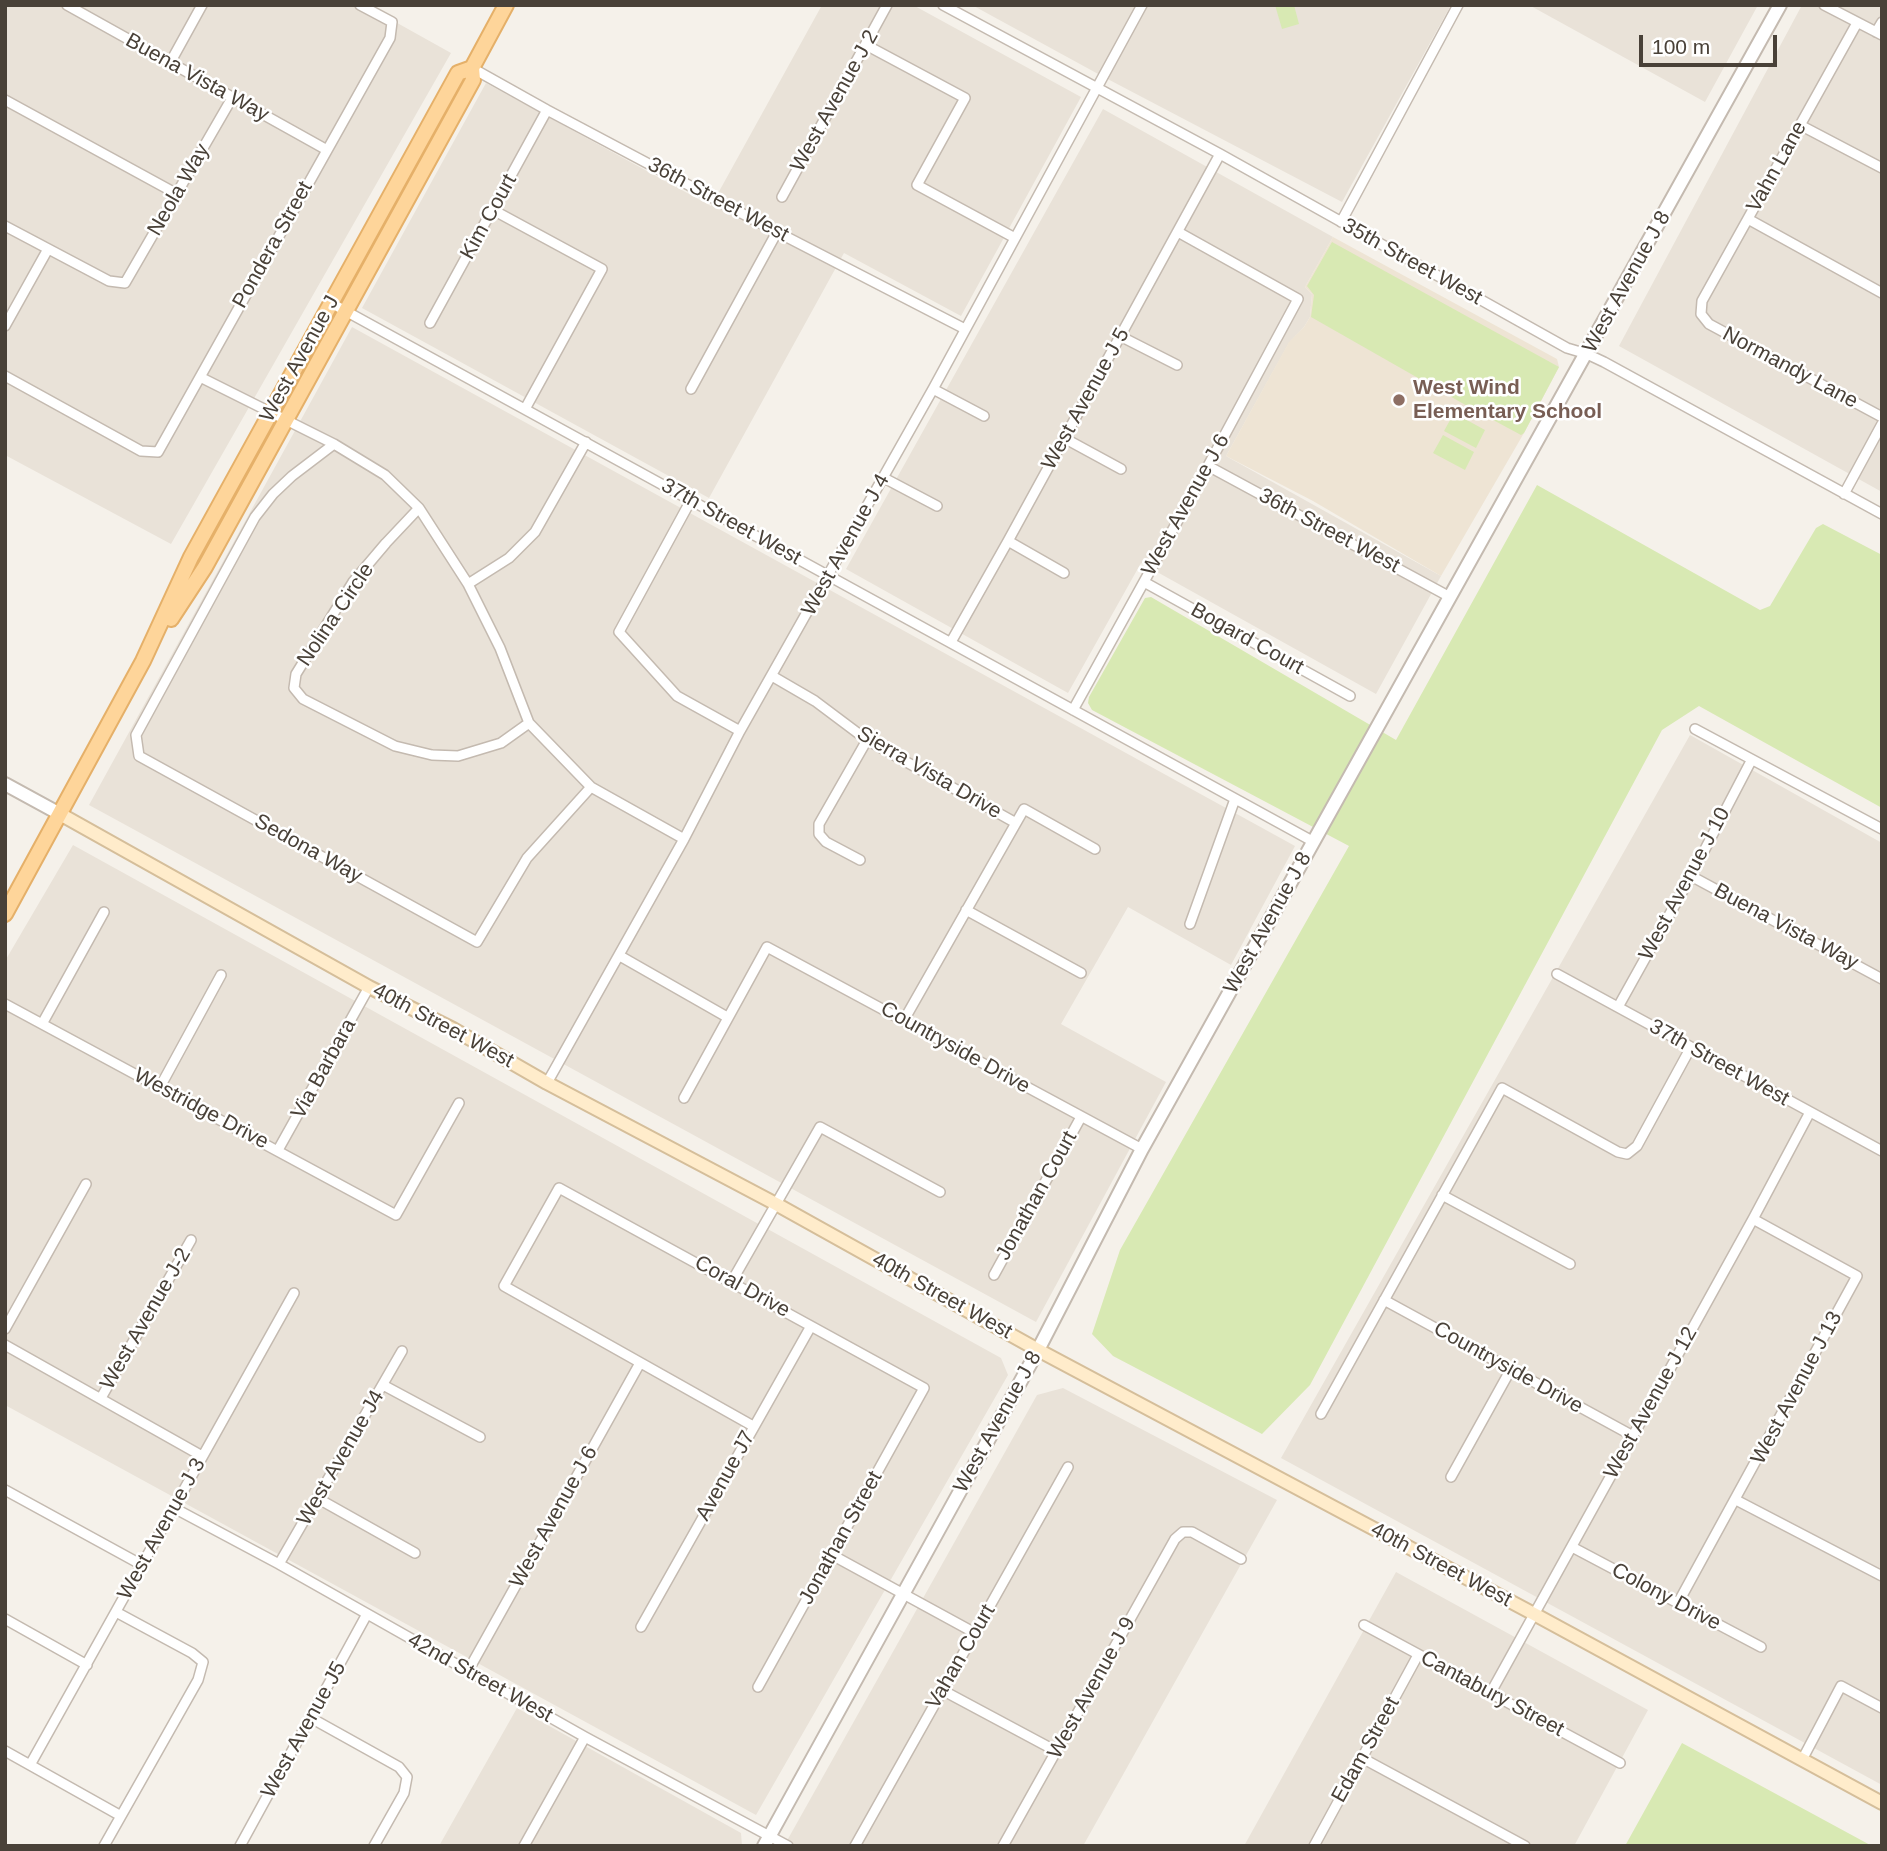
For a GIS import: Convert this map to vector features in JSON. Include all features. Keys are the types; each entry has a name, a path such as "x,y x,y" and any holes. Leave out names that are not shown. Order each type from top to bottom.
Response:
{"main road":[{"name":"West Avenue J","path":"143,661 205,567 473,80 472,68 506,5"},
{"name":"West Avenue J","path":"5,914 143,661 191,557 331,303 458,74 472,68"},
{"name":"40th Street West","path":"60,814 369,987 453,1029 1038,1350 1882,1803"}],"street":[{"path":"170,63 202,5"},
{"name":"Pondera Street","path":"5,376 141,451 158,452 390,38 392,22 360,5"},
{"name":"West Avenue J 2","path":"782,197 887,5"},
{"name":"35th Street West","path":"943,5 1220,154 1567,348 1587,354 1882,514"},
{"name":"West Avenue J 4","path":"548,1083 684,839 740,731 884,478 1142,5"},
{"path":"1341,222 1458,5"},
{"name":"West Avenue J 8","path":"767,1841 1038,1350 1142,1149 1780,5"},
{"path":"1824,5 1879,34 1882,22"},
{"name":"Buena Vista Way","path":"69,6 327,150"},
{"name":"Vahn Lane","path":"1701,314 1702,302 1857,23"},
{"path":"866,45 965,98 917,185 1015,238"},
{"name":"36th Street West","path":"472,68 777,232 965,329"},
{"name":"Neola Way","path":"48,249 109,281 125,283 232,98"},
{"path":"5,100 177,194"},
{"name":"Kim Court","path":"430,323 547,110"},
{"path":"1800,125 1882,168"},
{"name":"West Avenue J 5","path":"951,642 1220,154"},
{"path":"493,210 602,270 525,409"},
{"path":"1748,219 1882,293"},
{"path":"5,226 48,249 5,326"},
{"path":"691,390 777,232"},
{"name":"West Avenue J 6","path":"1073,710 1298,299 1178,232"},
{"name":"37th Street West","path":"331,303 1314,842"},
{"name":"Normandy Lane","path":"1701,314 1709,324 1882,417"},
{"path":"1121,336 1177,365"},
{"path":"200,377 334,444 385,475 419,508 468,584 500,648 529,723 591,787 684,839"},
{"path":"933,389 984,416"},
{"path":"1844,494 1882,424"},
{"path":"1064,438 1121,468"},
{"path":"468,584 509,558 535,531 586,442"},
{"name":"Sedona Way","path":"334,444 292,475 255,517 136,735 139,756 477,942 527,858 591,787"},
{"name":"36th Street West","path":"1208,466 1450,597"},
{"path":"884,478 937,506"},
{"path":"691,500 619,632 677,696 740,731"},
{"name":"Nolina Circle","path":"419,508 353,582 296,674 294,688 303,699 395,746 432,755 458,756 500,743 529,723"},
{"path":"1008,541 1064,573"},
{"name":"Bogard Court","path":"1144,582 1350,696"},
{"name":"Sierra Vista Drive","path":"772,676 815,701 867,740 1016,823 1024,809 1095,849"},
{"path":"1695,729 1882,829"},
{"path":"860,860 826,842 819,834 818,824 867,740"},
{"name":"West Avenue J 10","path":"1618,1007 1751,761"},
{"name":"40th Street West","path":"5,784 60,814"},
{"path":"1189,924 1235,799"},
{"path":"904,1020 1016,823"},
{"name":"Buena Vista Way","path":"1691,876 1882,979"},
{"path":"966,911 1081,973"},
{"path":"42,1024 104,912"},
{"name":"Countryside Drive","path":"727,1017 767,947 1142,1149"},
{"path":"620,956 727,1017 684,1098"},
{"name":"37th Street West","path":"1557,974 1882,1151"},
{"path":"160,1087 221,975"},
{"name":"Via Barbara","path":"278,1150 369,987"},
{"name":"Westridge Drive","path":"5,1004 396,1216 459,1103"},
{"path":"1321,1414 1502,1088 1618,1152 1627,1154 1637,1146 1691,1047"},
{"name":"West Avenue J 12","path":"1490,1694 1810,1112"},
{"name":"Jonathan Court","path":"994,1275 1081,1117"},
{"path":"732,1281 820,1127 940,1192"},
{"path":"5,1329 86,1184"},
{"name":"Coral Drive","path":"640,1363 505,1286 559,1188 924,1388"},
{"path":"1442,1195 1570,1264"},
{"name":"West Avenue J 13","path":"1678,1603 1857,1276 1753,1219"},
{"name":"West Avenue J-2","path":"101,1398 191,1240"},
{"name":"West Avenue J 3","path":"30,1765 294,1293"},
{"name":"Countryside Drive","path":"1384,1300 1633,1436"},
{"name":"Avenue J7","path":"641,1627 811,1326"},
{"path":"5,1345 202,1456"},
{"name":"West Avenue J4","path":"279,1564 402,1351"},
{"path":"640,1363 754,1426"},
{"name":"West Avenue J 6","path":"468,1671 640,1363"},
{"path":"1451,1477 1511,1369"},
{"path":"383,1385 480,1437"},
{"name":"Jonathan Street","path":"758,1687 924,1388"},
{"name":"Vahan Court","path":"855,1846 1068,1467"},
{"path":"5,1490 142,1565"},
{"path":"317,1498 415,1553"},
{"path":"1736,1500 1882,1576"},
{"name":"42nd Street West","path":"174,1508 279,1564 767,1841 788,1846"},
{"name":"West Avenue J 9","path":"1003,1846 1175,1539 1183,1532 1192,1532 1241,1559"},
{"name":"Colony Drive","path":"1572,1547 1761,1647"},
{"path":"832,1555 975,1633"},
{"path":"104,1846 198,1680 203,1662 192,1653 116,1612"},
{"name":"West Avenue J5","path":"240,1846 367,1614"},
{"path":"5,1619 87,1665"},
{"name":"Cantabury Street","path":"1364,1625 1620,1763"},
{"name":"Edam Street","path":"1314,1846 1418,1655"},
{"path":"1802,1760 1841,1686 1882,1708"},
{"path":"942,1690 1056,1751"},
{"path":"311,1718 399,1767 407,1777 404,1793 374,1846"},
{"path":"527,1845 585,1737"},
{"path":"5,1751 121,1816"},
{"path":"1362,1758 1525,1846"}],"shaded area":[{"path":"5,5 365,5 451,53 171,544 5,455"},
{"path":"822,5 913,5 1081,97 961,316 844,253 709,498 362,308 486,83 711,206"},
{"path":"972,5 1451,5 1342,202"},
{"path":"1529,5 1758,5 1705,102"},
{"path":"1802,5 1882,5 1882,492 1619,346"},
{"path":"1103,109 1333,237 1305,287 1312,294 1310,317 1289,343 1226,456 1441,576 1376,694 1141,563 1068,693 846,569"},
{"name":"West Wind Elementary School","path":"1333,237 1557,359 1559,367 1524,433 1441,576 1313,501 1226,456 1289,342 1310,317 1312,294 1305,287"},
{"path":"352,327 1295,846 1231,965 1128,907 1061,1024 1166,1082 1036,1322 89,805"},
{"path":"1690,735 1882,843 1882,1785 1281,1458"},
{"path":"73,845 1001,1358 1008,1375 756,1815 5,1405 5,961"},
{"path":"1063,1388 1277,1500 1083,1846 784,1846 1037,1395"},
{"path":"1396,1572 1648,1710 1574,1846 1244,1846"},
{"path":"517,1708 741,1833 742,1846 439,1846"}],"green space":[{"path":"1275,5 1294,5 1299,24 1282,29"},
{"path":"1332,242 1559,367 1524,433 1521,435 1469,407 1311,317 1314,295 1307,286"},
{"path":"1454,413 1485,430 1476,448 1444,431"},
{"path":"1443,435 1474,452 1465,470 1433,453"},
{"path":"1537,485 1760,610 1770,606 1816,528 1823,524 1882,555 1882,808 1699,706 1662,730 1310,1385 1262,1434 1113,1356 1092,1334 1120,1250 1349,846 1092,710 1088,703 1089,697 1145,598 1151,597 1396,740"},
{"path":"1682,1743 1872,1846 1625,1846"}],"place":[{"name":"West Wind Elementary School","path":"1399,400"}]}
